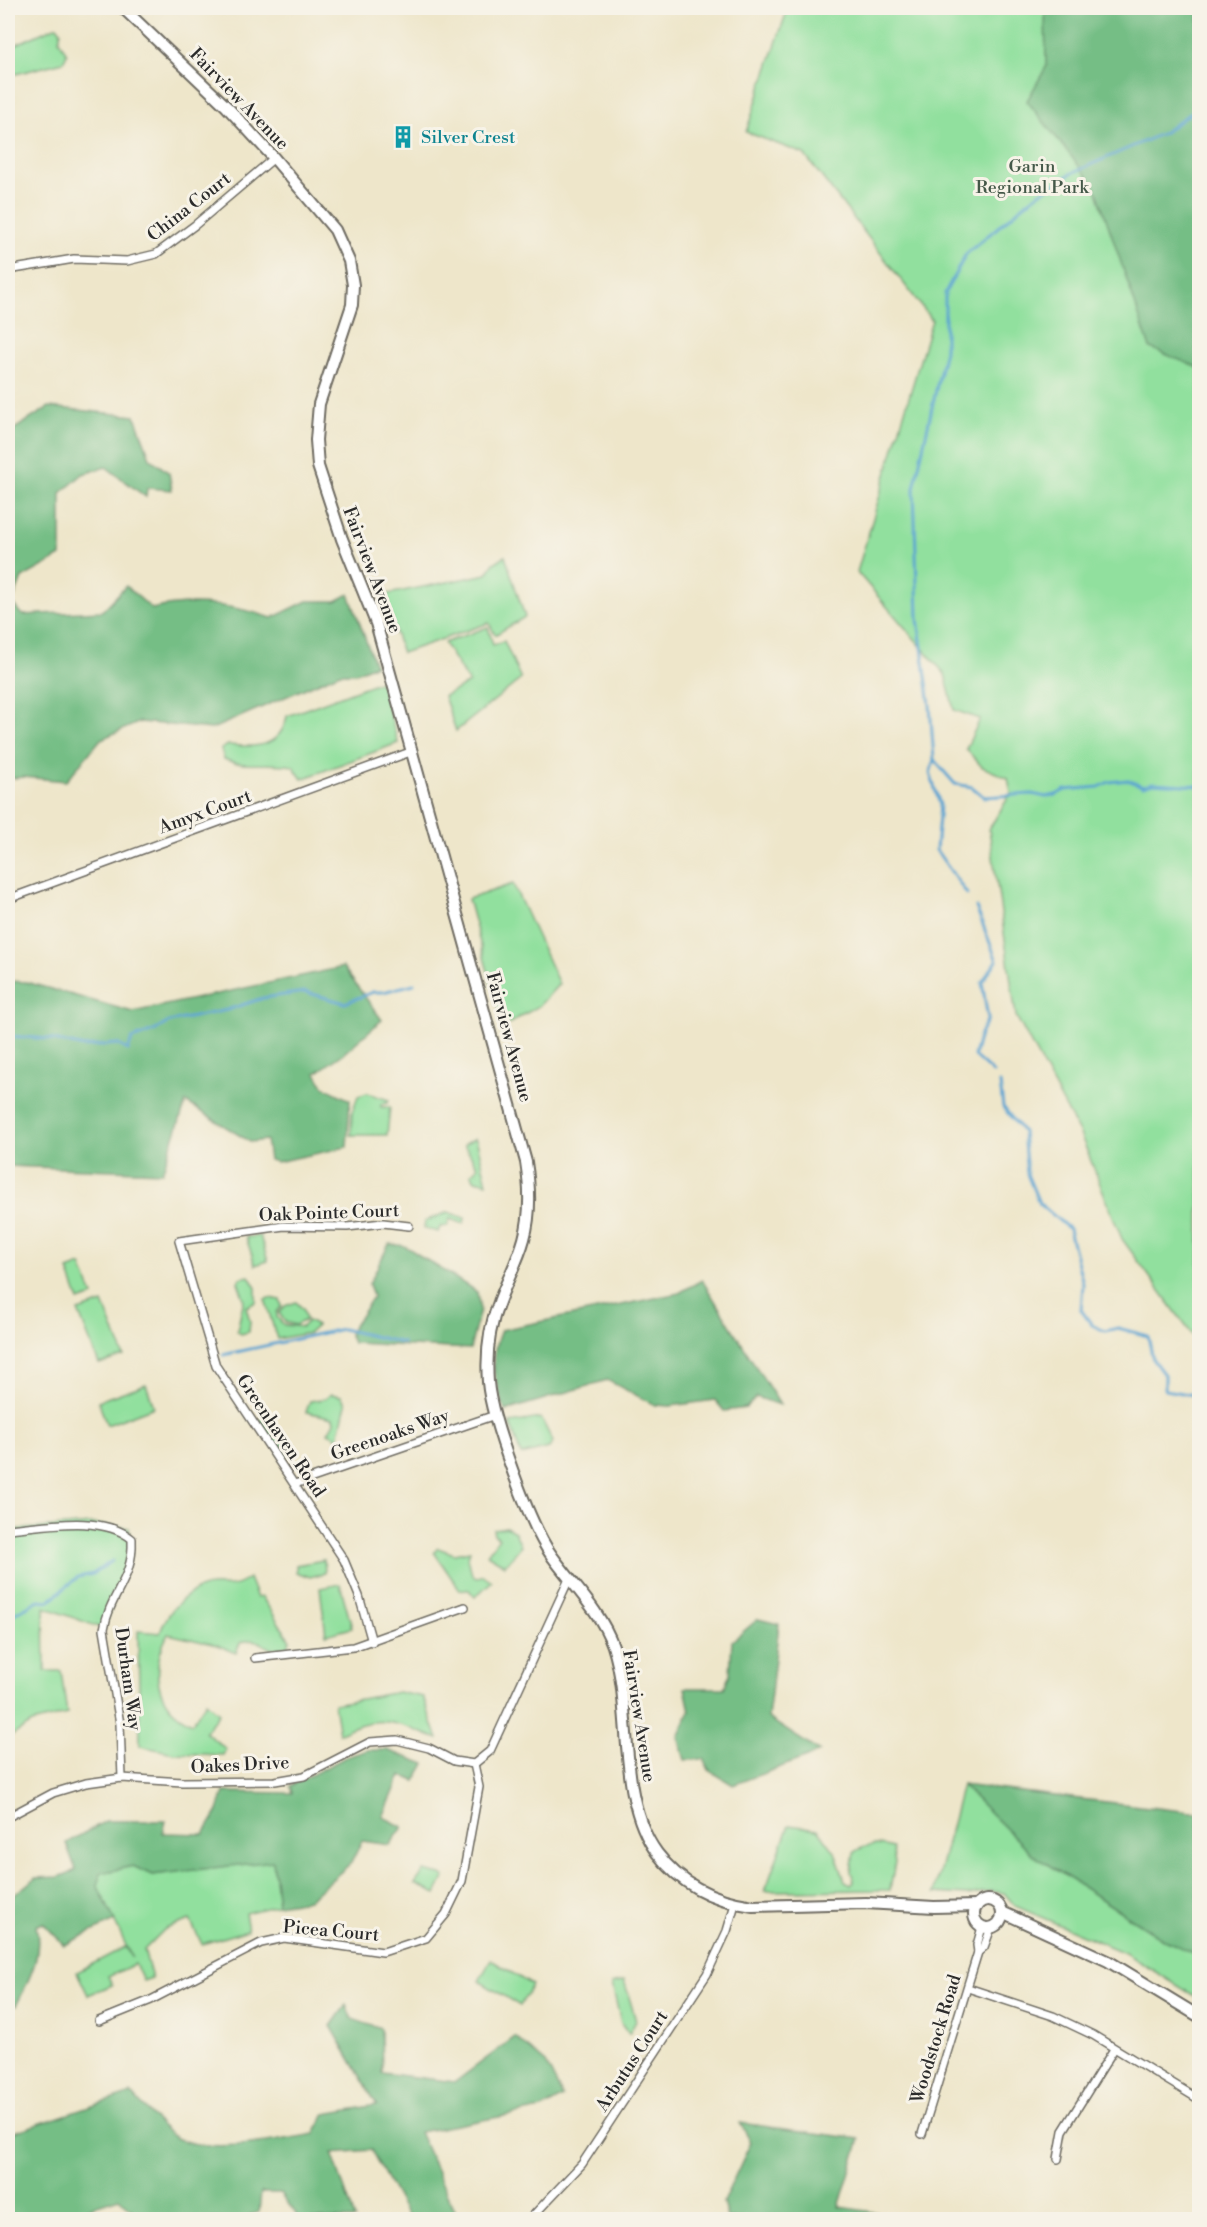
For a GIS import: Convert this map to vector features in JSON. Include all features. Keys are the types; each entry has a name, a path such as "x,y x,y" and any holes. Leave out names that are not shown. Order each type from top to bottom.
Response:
{"main road":[{"name":"Fairview Avenue","path":"123,8 227,107 274,158 335,230 350,261 353,285 352,305 346,328 326,378 320,404 316,440 318,466 342,539 376,622 498,1056 526,1162 529,1182 525,1237 499,1300 491,1329 488,1377 495,1415 535,1526 605,1629 616,1658 636,1802 649,1838 665,1862 690,1884 707,1894 735,1904 753,1906 893,1903 934,1907 976,1906 983,1901 991,1900 999,1904 990,1922"},
{"path":"976,1906 990,1922"},
{"name":"Fairview Avenue","path":"934,1907 944,1912 1038,1931 1108,1961 1200,2017"}],"street":[{"name":"China Court","path":"8,270 74,259 127,261 156,254 200,222 274,158"},
{"name":"Amyx Court","path":"8,899 413,751"},
{"name":"Oak Pointe Court","path":"178,1240 284,1226 347,1227 383,1223 409,1226"},
{"name":"Greenhaven Road","path":"178,1240 216,1366 344,1560 359,1596 372,1642"},
{"name":"Greenoaks Way","path":"295,1484 495,1415"},
{"name":"Durham Way","path":"8,1529 93,1524 113,1527 132,1539 133,1559 128,1575 106,1615 104,1629 120,1724 123,1778"},
{"path":"474,1764 490,1751 569,1579"},
{"path":"255,1658 353,1647 465,1607"},
{"name":"Oakes Drive","path":"8,1817 53,1794 86,1783 123,1778 182,1782 275,1781 304,1776 370,1742 397,1740 429,1748 454,1761 474,1764"},
{"name":"Picea Court","path":"99,2021 151,2000 261,1943 284,1938 383,1952 426,1938 446,1914 462,1881 479,1786 474,1764"},
{"name":"Arbutus Court","path":"529,2220 582,2164 707,1974 727,1931 735,1904"},
{"name":"Woodstock Road","path":"922,2134 968,1988 978,1952 977,1945 990,1922"},
{"path":"968,1988 1053,2016 1093,2035 1200,2100"},
{"path":"1058,2158 1063,2130 1114,2049"}],"green space":[{"name":"Garin Regional Park","path":"788,8 1199,8 1199,1344 1122,1239 1081,1136 1016,1016 989,829 1011,793 1008,778 982,767 966,749 980,719 954,710 945,674 857,572 932,320 804,154 746,132"},
{"path":"1045,8 1199,8 1199,368 1150,348 1095,186 1027,101 1046,67"},
{"path":"57,26 61,31 59,40 67,54 63,62 8,76 8,48"},
{"path":"49,407 135,416 150,458 169,473 172,490 147,488 146,497 106,467 83,474 61,493 61,556 22,578 12,603 22,615 102,611 126,586 152,609 182,604 212,605 272,618 307,601 336,601 349,594 375,665 356,673 340,673 212,729 140,722 101,739 66,781 23,777 8,779 8,433"},
{"path":"505,556 525,617 495,635 489,623 402,653 383,595 487,574 494,563"},
{"path":"488,627 493,645 504,641 521,679 456,731 444,696 469,683 444,643"},
{"path":"381,681 398,743 302,779 293,766 241,764 224,759 221,749 228,745 265,744 279,734 287,716"},
{"path":"513,884 559,984 539,1006 508,1024 501,1019 468,899"},
{"path":"343,967 382,1020 343,1054 316,1073 324,1087 350,1100 347,1147 277,1162 269,1160 266,1140 250,1142 186,1102 162,1172 8,1166 8,981 26,982 133,1012"},
{"path":"367,1093 389,1100 388,1103 381,1104 381,1107 390,1107 387,1135 351,1135 352,1112 358,1096"},
{"path":"475,1138 487,1183 475,1180 471,1174 478,1167 464,1145"},
{"path":"448,1212 465,1218 464,1224 450,1219 447,1226 440,1227 438,1232 424,1228 425,1221"},
{"path":"260,1236 268,1261 255,1265 246,1237"},
{"path":"389,1244 405,1246 477,1292 480,1310 470,1349 353,1343 349,1333 373,1297 369,1284"},
{"path":"81,1265 93,1296 79,1301 68,1270"},
{"path":"249,1276 256,1288 256,1302 246,1307 250,1321 249,1332 241,1334 237,1331 244,1299 238,1282 240,1278"},
{"path":"702,1280 780,1405 756,1397 746,1408 724,1411 715,1400 670,1406 655,1405 607,1380 505,1411 494,1370 495,1351 501,1330 679,1293"},
{"path":"265,1299 280,1300 282,1306 277,1312 277,1317 284,1325 302,1327 308,1321 317,1326 309,1333 277,1339"},
{"path":"296,1302 303,1309 306,1320 295,1325 285,1322 279,1313 285,1306"},
{"path":"103,1303 124,1356 99,1364 78,1311"},
{"path":"146,1384 154,1407 107,1425 98,1401"},
{"path":"331,1394 341,1396 346,1404 338,1438 328,1433 334,1422 333,1418 306,1412 310,1401 325,1399"},
{"path":"266,1417 291,1455 281,1455 258,1421"},
{"path":"541,1418 553,1442 549,1448 521,1455 510,1423"},
{"path":"93,1524 129,1528 132,1547 104,1629 44,1607 45,1671 61,1671 67,1714 32,1723 8,1738 8,1530"},
{"path":"506,1527 515,1532 521,1546 505,1565 487,1554 499,1538 494,1534 493,1529"},
{"path":"438,1548 454,1554 470,1551 468,1557 472,1575 476,1578 483,1575 492,1581 475,1597 469,1590 459,1589 434,1552"},
{"path":"324,1560 325,1573 310,1577 296,1572 296,1565"},
{"path":"249,1578 257,1598 262,1597 290,1640 287,1647 271,1649 260,1642 249,1640 240,1643 236,1653 217,1645 168,1634 159,1660 159,1685 170,1707 179,1716 192,1723 206,1702 219,1713 205,1732 226,1749 223,1755 174,1753 140,1746 138,1631 160,1633 168,1616 190,1593 209,1586 234,1585"},
{"path":"340,1584 352,1628 326,1635 320,1588"},
{"path":"758,1619 779,1624 768,1718 820,1752 733,1785 709,1770 704,1759 685,1760 678,1737 690,1711 685,1688 724,1688 730,1674 732,1641"},
{"path":"398,1692 423,1697 438,1739 388,1722 366,1723 339,1734 334,1704"},
{"path":"368,1750 387,1750 425,1764 415,1781 401,1775 383,1817 403,1827 390,1845 362,1841 351,1863 308,1900 278,1905 273,1861 152,1875 133,1866 101,1873 97,1885 115,1921 64,1945 43,1923 36,1926 38,1947 34,1967 16,2006 8,2003 8,1900 35,1878 59,1877 76,1870 66,1843 106,1821 166,1821 163,1833 204,1834 218,1811 224,1792 292,1793 290,1786 346,1757"},
{"path":"962,1785 1033,1855 1163,1939 1199,1956 1199,1999 1125,1953 1015,1906 1004,1893 989,1891 968,1895 934,1893"},
{"path":"962,1785 1199,1813 1199,1956 1163,1939 1033,1855"},
{"path":"789,1825 818,1829 835,1852 845,1881 851,1884 854,1881 851,1872 854,1852 873,1845 892,1848 895,1862 890,1890 765,1891"},
{"path":"273,1860 278,1905 245,1913 248,1930 202,1944 190,1920 165,1929 144,1950 152,1978 143,1981 135,1964 108,1977 112,1985 88,1995 77,1972 125,1947 132,1958 97,1885 101,1873 133,1866 152,1875"},
{"path":"424,1871 445,1876 436,1894 415,1884"},
{"path":"491,1960 532,1985 520,2006 479,1981"},
{"path":"624,1980 636,2021 629,2034 621,2023 612,1984"},
{"path":"346,2005 352,2019 381,2029 382,2073 455,2082 515,2037 546,2063 563,2097 542,2109 419,2132 458,2219 409,2219 371,2150 332,2153 355,2219 300,2219 280,2193 261,2193 259,2212 239,2219 141,2219 119,2198 64,2219 8,2219 8,2134 131,2093 173,2136 187,2142 222,2146 315,2134 325,2114 377,2105 331,2026"},
{"path":"740,2123 860,2139 839,2207 921,2219 727,2219 723,2202 751,2142"}],"waterway":[{"path":"967,894 936,850 940,805 930,773 934,760 930,705 918,619 914,488 945,350 945,293 966,254 1035,196 1072,173 1163,133 1200,106"},
{"path":"934,760 955,784 972,787 984,797 1032,794 1046,797 1065,790 1099,787 1109,782 1128,780 1143,786 1153,783 1200,786"},
{"path":"976,907 997,961 982,982 988,1019 980,1034 974,1056 993,1073"},
{"path":"8,1036 49,1039 84,1047 117,1044 128,1050 132,1039 154,1031 169,1022 227,1010 263,998 305,992 345,1003 373,992 383,992 414,984"},
{"path":"1000,1083 1003,1107 1023,1132 1027,1174 1039,1203 1069,1229 1083,1284 1081,1310 1092,1325 1105,1331 1118,1328 1148,1336 1153,1360 1165,1376 1165,1390 1200,1396"},
{"path":"223,1355 342,1329 403,1343"},
{"path":"8,1617 39,1600 49,1601 78,1577 93,1574 112,1561"}],"place":[{"name":"Silver Crest","path":"403,137"}]}
